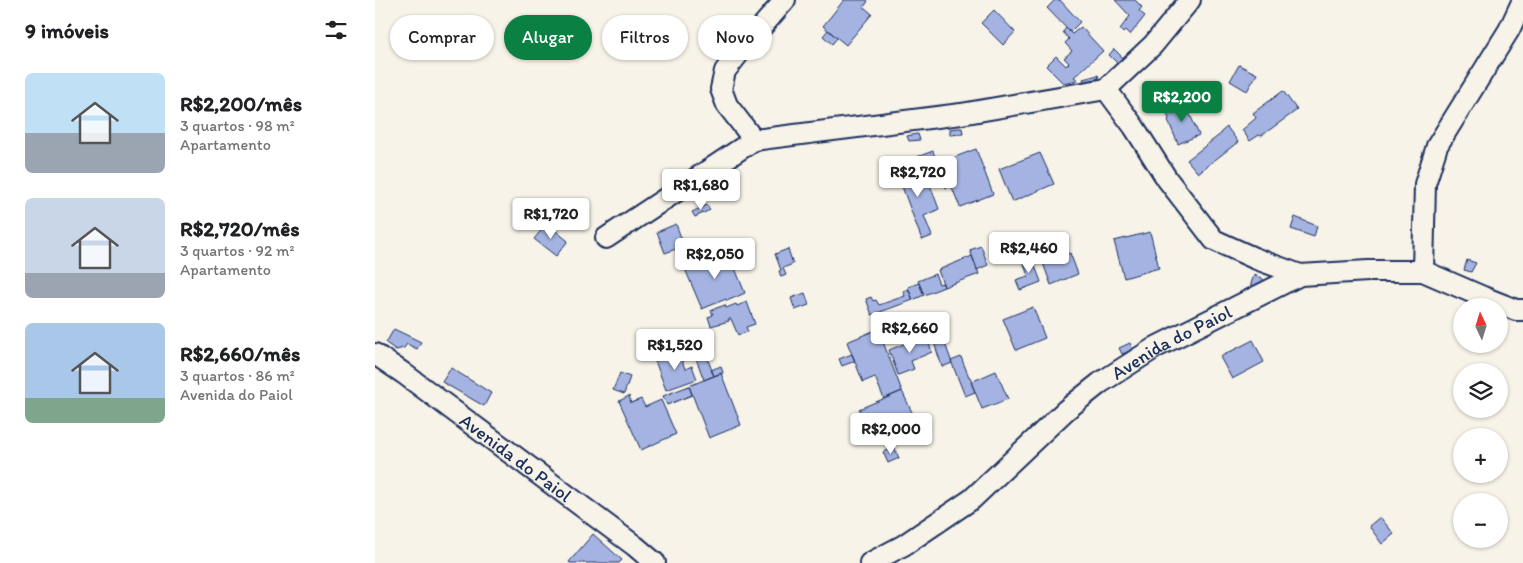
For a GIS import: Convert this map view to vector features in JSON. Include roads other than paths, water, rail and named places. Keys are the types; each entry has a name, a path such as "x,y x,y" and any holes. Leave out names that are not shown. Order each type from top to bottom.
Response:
{"street":[{"path":"754,140 727,104 721,90 725,71 785,0"},
{"path":"606,238 754,140 961,114 1106,89 1153,45 1190,0"},
{"path":"1423,271 1425,184 1437,146 1509,30 1523,0"},
{"path":"1106,89 1134,127 1167,179 1214,240 1254,258 1300,275"},
{"name":"Avenida do Paiol","path":"870,563 904,545 971,499 1066,410 1100,383 1156,347 1300,275 1360,271 1423,271 1483,297 1517,310 1523,310"},
{"name":"Avenida do Paiol","path":"375,354 635,546 655,563"}]}
